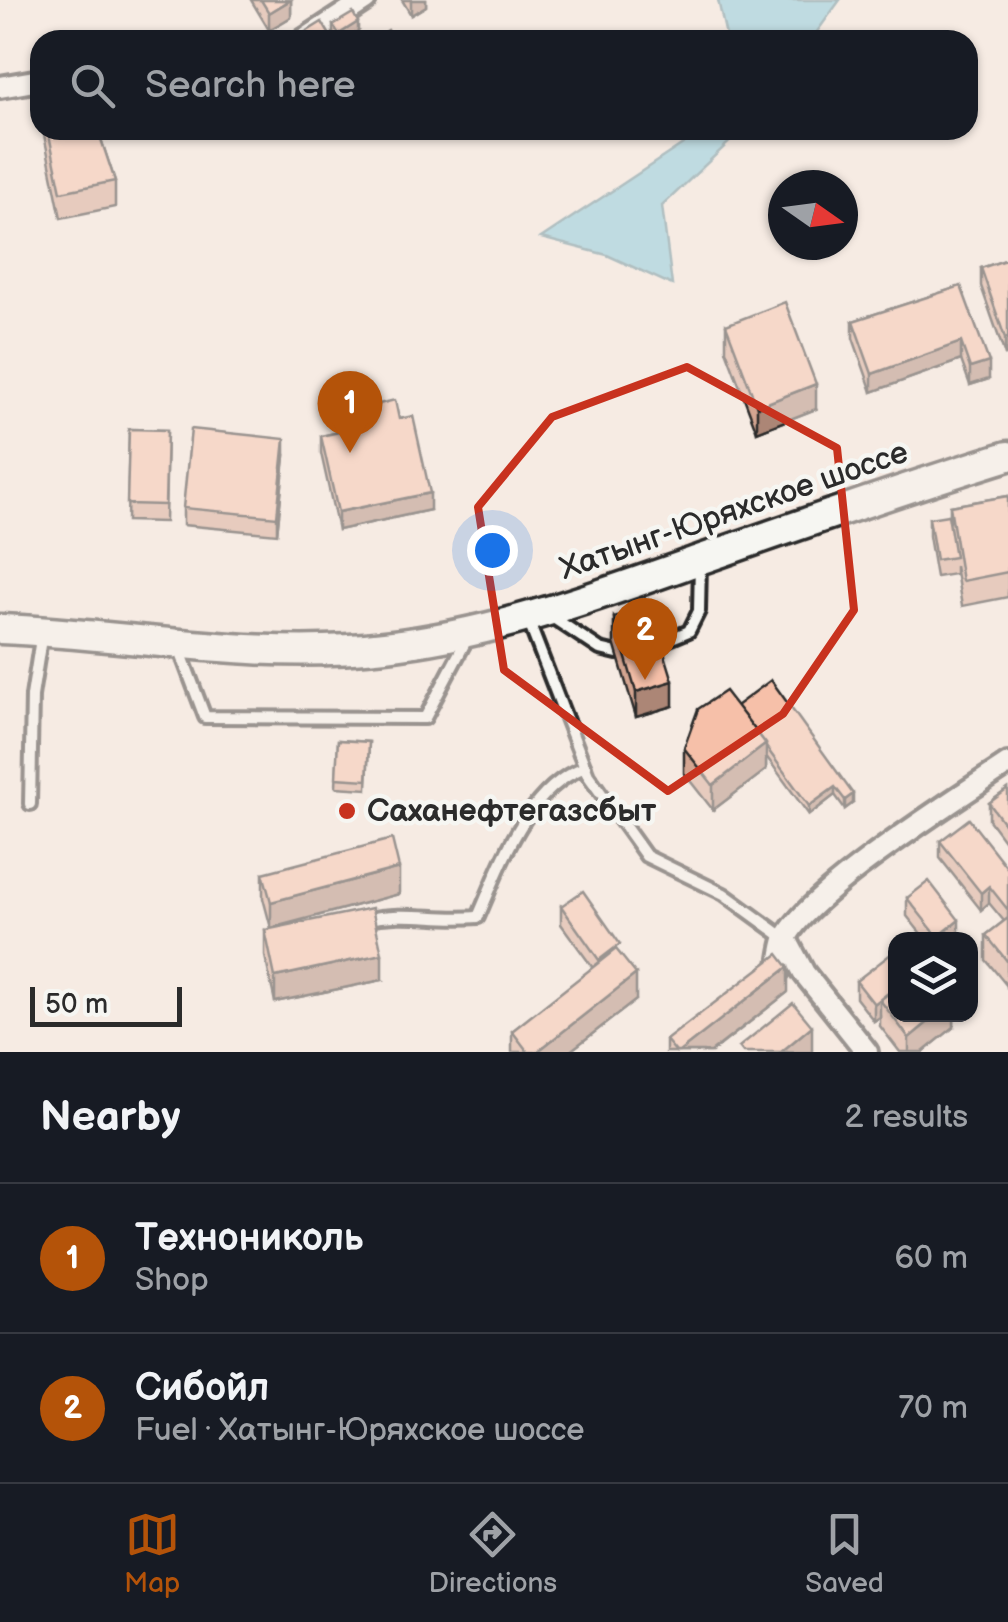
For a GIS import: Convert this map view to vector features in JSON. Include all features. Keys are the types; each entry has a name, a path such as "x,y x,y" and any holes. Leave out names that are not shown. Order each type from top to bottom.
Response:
{"main road":[{"name":"Хатынг-Юряхское шоссе","path":"0,629 64,631 179,647 322,650 386,646 471,632 1008,456"},
{"name":"Хатынг-Юряхское шоссе","path":"0,610 64,631"}],"street":[{"path":"319,30 365,0"},
{"path":"0,87 30,82"},
{"path":"748,994 779,970 786,939 808,912 913,826 1008,764"},
{"path":"786,939 804,973 867,1052"}],"lane":[{"path":"655,645 690,630 699,611 700,560"},
{"path":"535,614 600,649 616,653"},
{"path":"535,614 585,768 646,856 724,894 786,939"},
{"path":"30,804 32,696 40,645 34,630"},
{"path":"179,647 205,717 425,718 471,632"},
{"path":"342,925 399,912 454,919 478,917 522,824 547,795 585,768"}],"highlighted area":[{"path":"687,367 837,448 854,610 783,714 668,791 504,670 478,507 552,417"}],"water":[{"path":"718,0 840,0 818,30 725,30"},
{"path":"689,140 731,140 662,206 672,285 607,255 541,238"}],"building":[{"path":"261,0 290,0 269,13"},
{"path":"353,13 358,22 345,30 336,30 333,25"},
{"path":"322,22 327,30 309,30"},
{"path":"50,140 101,140 115,181 61,192"},
{"path":"1008,259 1008,337 1005,338 981,268"},
{"path":"961,286 989,362 970,368 961,342 872,374 853,321"},
{"path":"785,302 816,384 757,407 726,325"},
{"path":"395,400 399,419 413,416 430,493 338,512 321,436 371,425 367,407"},
{"path":"129,429 167,430 165,505 127,504"},
{"path":"191,429 285,439 277,517 183,508"},
{"path":"1008,496 1008,572 962,581 950,506"},
{"path":"948,515 955,557 936,560 929,518"},
{"path":"650,606 673,681 636,692 614,618"},
{"path":"771,680 853,794 845,800 835,787 809,806 736,706"},
{"path":"725,691 766,744 713,785 684,748 698,709"},
{"path":"338,740 369,742 367,780 336,778"},
{"path":"1008,789 1008,824 1006,826 989,803"},
{"path":"969,819 1008,869 1008,910 989,886 981,893 940,841"},
{"path":"392,839 399,868 271,902 263,873"},
{"path":"929,881 959,920 944,932 934,932 907,898"},
{"path":"583,891 620,944 599,960 561,906"},
{"path":"372,908 382,954 275,977 265,930"},
{"path":"1008,918 1008,960 1007,961 986,935"},
{"path":"616,949 636,974 537,1052 528,1052 512,1031"},
{"path":"778,954 788,967 676,1052 666,1040"},
{"path":"888,956 888,993 874,1004 856,981"},
{"path":"888,994 888,1010 880,1000"},
{"path":"793,1003 812,1026 781,1052 743,1052 739,1047"},
{"path":"897,1022 928,1022 909,1038"}],"place":[{"name":"Технониколь","path":"350,453"},
{"name":"Сибойл","path":"645,680"},
{"name":"Саханефтегазсбыт","path":"347,811"}]}
